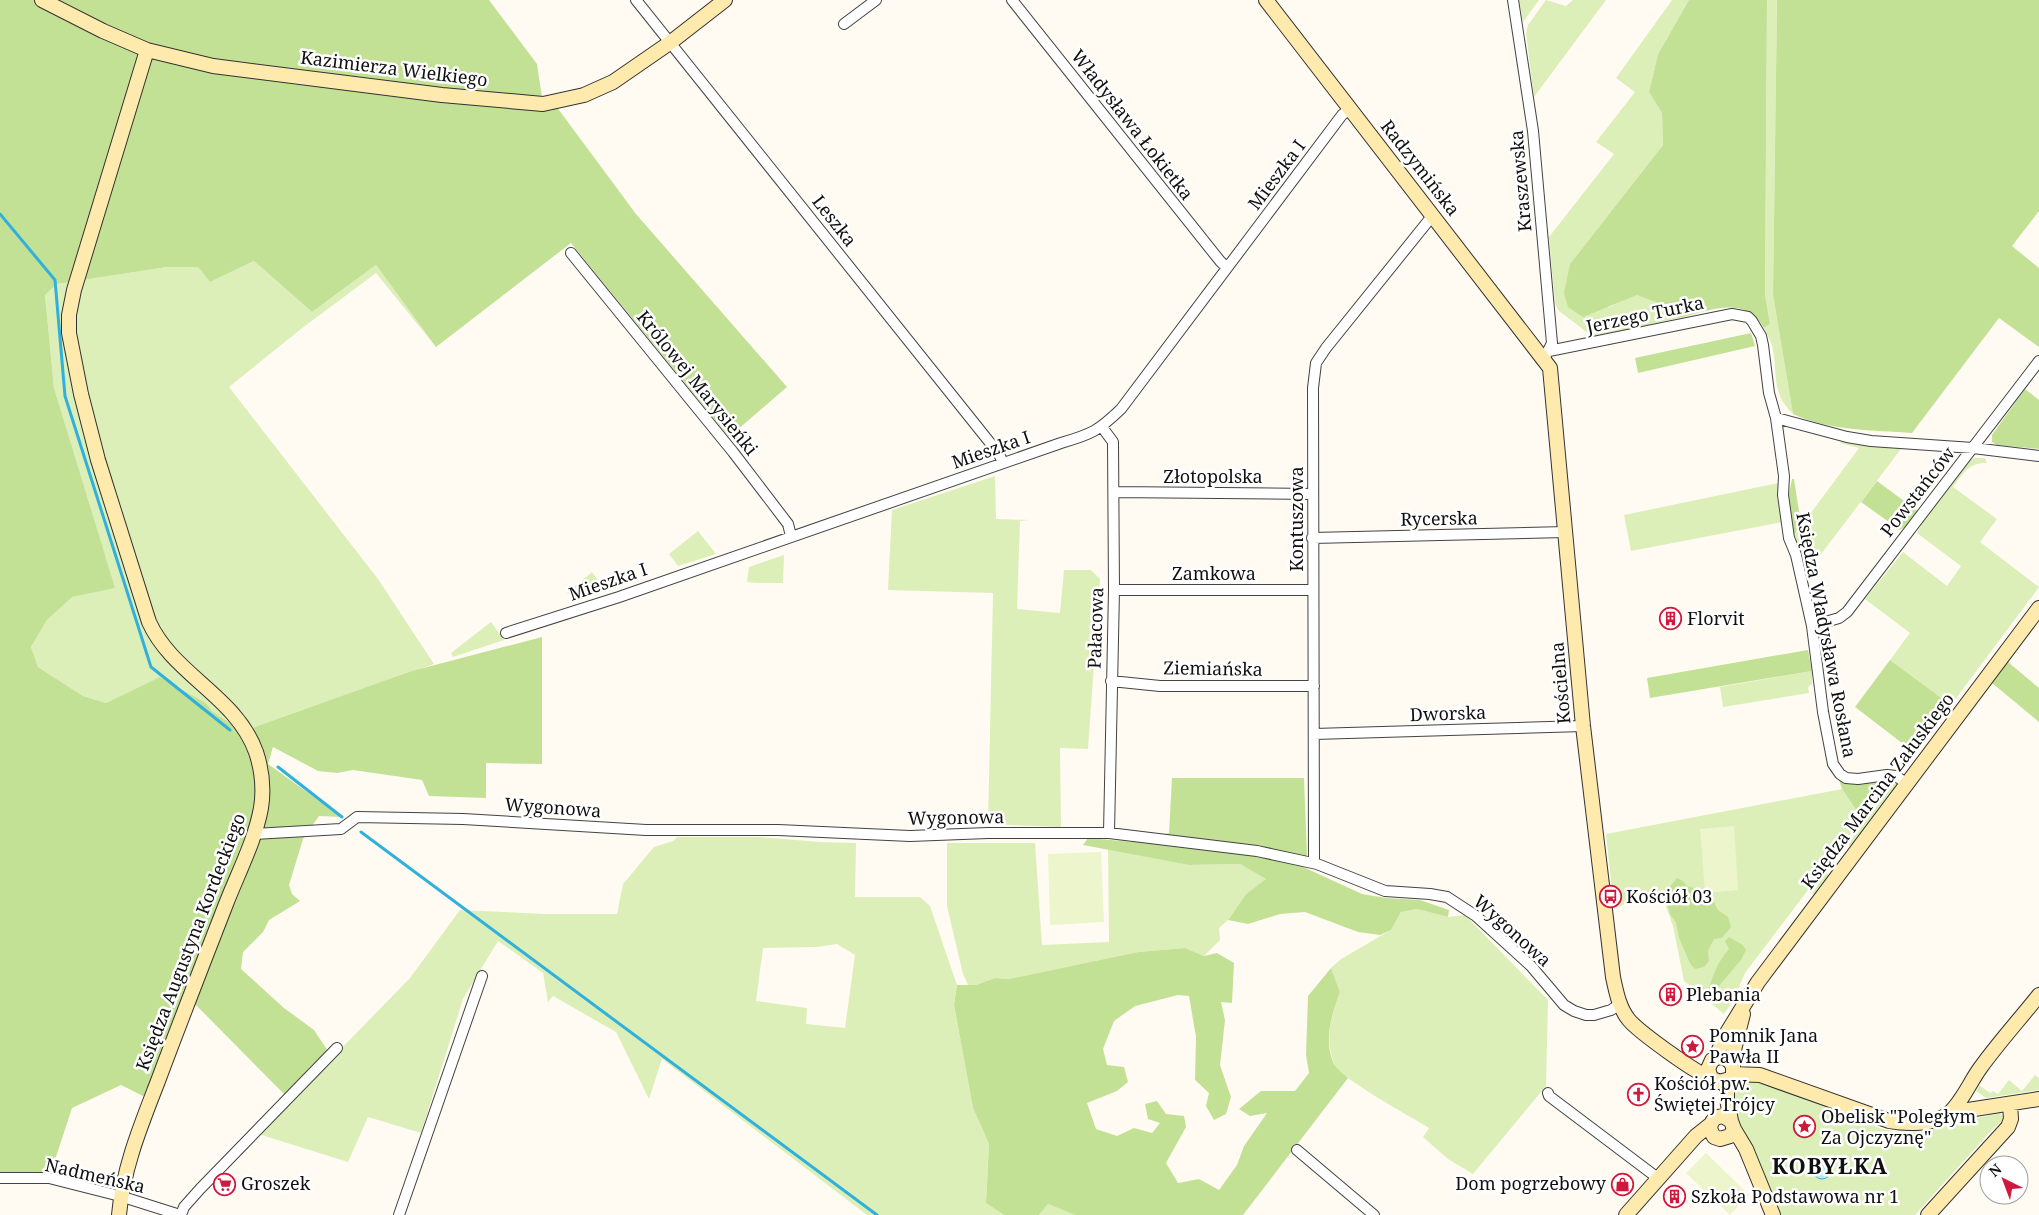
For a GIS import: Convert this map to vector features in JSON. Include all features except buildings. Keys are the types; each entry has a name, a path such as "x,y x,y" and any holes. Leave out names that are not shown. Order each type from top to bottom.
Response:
{"street":[{"name":"Kazimierza Wielkiego","path":"42,0 103,31 146,50 213,66 442,95 543,104 584,95 613,82 671,42 725,0"},
{"name":"Leszka","path":"636,0 1000,454 1003,463"},
{"path":"844,24 876,0"},
{"name":"Władysława Łokietka","path":"1012,0 1184,217 1227,268"},
{"name":"Radzymińska","path":"1266,0 1433,215 1546,355"},
{"name":"Kraszewska","path":"1512,0 1533,131 1552,343 1546,355"},
{"name":"Księdza Augustyna Kordeckiego","path":"118,1215 120,1196 132,1152 186,1007 254,834 262,796 260,768 255,750 246,731 234,715 169,654 159,641 149,622 98,460 70,344 69,315 74,290 146,50"},
{"name":"Mieszka I","path":"506,633 619,597 791,536 1089,435 1102,427 1121,409 1342,115 1351,108"},
{"name":"Kontuszowa","path":"1314,863 1312,538 1313,388 1316,363 1341,328 1433,215"},
{"name":"Królowej Marysieńki","path":"572,253 733,452 788,524 791,536"},
{"name":"Jerzego Turka","path":"1546,355 1732,314 1748,317"},
{"name":"Księdza Władysława Rosłana","path":"1748,317 1756,327 1764,345 1769,393 1776,418 1784,476 1783,495 1789,538 1796,555 1812,626 1823,712 1833,764 1840,774 1846,778 1858,779 1887,775 1896,776 1907,784"},
{"name":"Kościelna","path":"1546,355 1552,378 1584,726 1616,1007 1640,1029 1690,1067 1702,1075 1713,1079"},
{"name":"Powstańców","path":"1812,626 1839,618 1847,612 2039,362"},
{"path":"1776,418 1847,437 1871,441 1973,448 2039,456"},
{"name":"Pałacowa","path":"1102,427 1113,442 1114,492 1109,833"},
{"name":"Złotopolska","path":"1114,492 1313,494"},
{"name":"Rycerska","path":"1312,538 1566,532"},
{"name":"Zamkowa","path":"1114,590 1313,590"},
{"name":"Księdza Marcina Załuskiego","path":"1713,1059 1748,997 2039,608"},
{"name":"Ziemiańska","path":"1111,682 1160,686 1314,686"},
{"name":"Dworska","path":"1314,734 1584,726"},
{"name":"Wygonowa","path":"254,834 341,830 358,817 463,819 646,830 778,830 910,836 988,833 1109,833 1257,851 1314,863 1385,892 1430,894 1447,897 1476,916 1531,966 1564,1005 1586,1015 1602,1014 1616,1007"},
{"path":"399,1215 482,976"},
{"path":"1713,1079 1720,1082 1732,1070 1751,1069 1760,1076 1888,1121 1903,1123 1922,1122 1947,1115 1956,1106 1982,1065 2039,995"},
{"name":"Księdza Marcina Załuskiego","path":"1748,997 1727,1099 1733,1125 1746,1149 1757,1176"},
{"path":"1616,1007 1695,1060 1726,1058 1732,1070"},
{"path":"181,1215 184,1207 200,1189 337,1048"},
{"path":"1713,1059 1708,1069 1719,1100 1713,1121 1712,1133 1741,1153 1757,1176 1773,1215"},
{"path":"1548,1094 1659,1179"},
{"path":"1956,1106 1962,1110 1968,1110 2039,1099"},
{"path":"1928,1215 2008,1127 2011,1119 2010,1104"},
{"path":"1626,1215 1696,1136 1713,1121 1723,1116 1733,1125 1730,1136 1693,1149 1673,1164"},
{"path":"1297,1150 1374,1215"},
{"name":"Nadmeńska","path":"0,1178 49,1178 120,1196 181,1215"}],"green space":[{"path":"0,0 489,0 537,64 543,104 553,102 636,214 787,387 729,437 571,243 436,347 376,265 312,312 254,261 210,282 198,267 167,267 57,284 45,295 54,388 115,588 72,597 47,620 31,647 38,667 83,696 106,703 160,677 206,703 212,711 236,727 252,728 412,671 542,637 542,764 486,763 486,798 429,796 422,780 353,770 337,773 318,771 273,747 268,764 342,817 319,816 303,839 289,885 292,894 300,901 269,920 263,932 243,952 241,969 284,1008 314,1030 328,1051 286,1096 185,994 147,1098 121,1085 72,1108 49,1178 0,1178"},
{"path":"1519,0 1539,0 1523,22"},
{"path":"1546,0 1566,6 1573,0 1606,0 1534,97 1526,33 1528,25"},
{"path":"1672,0 1689,0 1658,54 1649,92 1662,113 1663,145 1570,264 1609,307 1637,294 1661,304 1679,318 1593,337 1558,310 1555,303 1549,237 1614,154 1596,142 1635,92 1616,78"},
{"path":"1689,0 1767,0 1765,294 1770,324 1764,328 1747,311 1736,308 1714,309 1679,318 1661,304 1637,295 1583,317 1568,307 1564,293 1570,264 1663,145 1662,113 1649,92 1658,54"},
{"path":"1767,0 1777,0 1773,295 1793,414 1781,399 1778,391 1771,342 1764,328 1770,324 1765,294"},
{"path":"1777,0 2039,0 2039,211 2012,246 2039,268 2039,347 1999,318 1912,433 1836,427 1807,420 1793,414 1773,295"},
{"path":"254,261 312,312 376,265 436,347 376,273 301,329 229,387 378,579 434,664 252,728 236,727 212,711 206,703 161,677 106,703 83,696 38,667 31,647 47,620 71,597 114,588 54,388 45,295 57,284 167,267 198,267 210,282"},
{"path":"1751,333 1755,346 1638,373 1635,358"},
{"path":"2025,389 2039,400 2039,449 1997,445 1992,442 1992,435"},
{"path":"1842,441 1901,449 1809,570 1793,537 1859,448 1840,443"},
{"path":"1974,458 1985,458 1987,463 1976,464 1971,467 1963,473 1953,487 1997,519 1980,542 2039,587 1951,705 1890,660 1910,633 1865,599 1903,552 1947,586 1961,566 1917,533 1934,504 1951,481"},
{"path":"995,476 996,519 1030,520 1020,521 1017,609 1060,613 1064,570 1091,570 1100,579 1088,749 1060,748 1061,827 988,824 993,593 888,590 892,510"},
{"path":"1792,479 1794,479 1801,524 1793,537 1788,498"},
{"path":"1877,481 1919,512 1908,525 1900,530 1861,502"},
{"path":"1778,483 1777,497 1782,522 1631,551 1624,515"},
{"path":"698,531 716,554 678,566 669,554"},
{"path":"784,555 783,583 747,582 749,567"},
{"path":"592,572 602,586 600,594 580,600 567,593"},
{"path":"491,622 504,640 453,657 451,653"},
{"path":"1808,650 1812,671 1650,698 1647,678"},
{"path":"1890,660 1951,705 1915,753 1855,707"},
{"path":"2008,662 2039,688 2039,722 1992,683"},
{"path":"1812,671 1812,684 1808,687 1809,693 1723,707 1720,687"},
{"path":"1172,778 1304,778 1307,855 1301,866 1362,894 1386,898 1420,900 1449,910 1448,917 1417,909 1401,912 1391,930 1380,935 1358,932 1305,912 1280,914 1248,924 1228,920 1246,894 1266,879 1240,864 1189,865 1083,845 1088,838 1134,842 1169,833"},
{"path":"1839,780 1847,784 1882,782 1883,791 1862,819 1842,789"},
{"path":"1896,781 1898,786 1853,848 1848,844"},
{"path":"1842,789 1862,819 1745,973 1733,1001 1724,1014 1684,981 1673,926 1664,901 1627,903 1614,909 1606,834"},
{"path":"1734,826 1738,890 1705,893 1700,829"},
{"path":"677,837 759,837 856,843 855,897 920,897 930,906 957,985 954,1005 973,1108 989,1144 986,1203 1004,1215 867,1215 662,1059 649,1099 616,1032 553,996 548,1002 543,973 498,941 463,999 421,1133 368,1117 348,1162 258,1134 410,978 460,910 546,914 617,914 623,884 654,847 673,841","holes":["837,944 855,955 845,1028 806,1024 807,1008 756,1001 763,948 817,947"]},
{"path":"947,843 1035,843 1042,945 1109,942 1108,849 1189,865 1240,864 1267,879 1246,894 1228,920 1219,928 1220,940 1204,956 1185,948 1138,952 1009,979 995,978 976,985 968,985 963,974 947,906"},
{"path":"1101,852 1104,922 1050,925 1048,854"},
{"path":"1826,873 1832,877 1817,897 1812,893"},
{"path":"1677,878 1687,886 1701,890 1713,900 1718,910 1728,917 1731,927 1722,938 1714,939 1708,951 1709,961 1704,967 1695,969 1690,963 1679,938 1676,923 1670,914 1664,894"},
{"path":"1417,909 1448,917 1465,915 1548,1000 1546,1086 1473,1174 1448,1159 1423,1137 1429,1128 1349,1079 1339,1070 1331,1054 1330,1027 1340,992 1331,968 1341,959 1391,930 1401,912"},
{"path":"1729,937 1743,945 1746,950 1741,960 1712,994 1708,991 1716,968 1729,949 1725,941"},
{"path":"1185,948 1204,956 1217,953 1234,963 1232,1003 1221,1002 1225,1020 1220,1065 1231,1097 1226,1114 1214,1120 1206,1106 1209,1093 1195,1080 1196,1037 1189,996 1178,995 1135,1006 1114,1021 1103,1049 1107,1065 1124,1067 1128,1082 1117,1091 1087,1103 1096,1129 1117,1136 1134,1128 1152,1133 1160,1123 1148,1119 1145,1104 1157,1101 1166,1114 1184,1116 1186,1127 1166,1163 1178,1183 1199,1179 1219,1190 1237,1165 1244,1146 1267,1113 1250,1116 1239,1109 1261,1091 1295,1091 1309,1073 1306,1055 1308,996 1331,968 1340,992 1332,1018 1329,1046 1334,1064 1348,1078 1243,1215 1075,1215 1048,1204 1039,1215 1004,1215 986,1203 989,1144 973,1108 954,1005 957,985 976,985 995,978 1009,979 1138,952"},
{"path":"2035,1075 2039,1078 2039,1090 1986,1098 1976,1091 1979,1085 1990,1093 1993,1091 1998,1094 2009,1080 2022,1091"},
{"path":"1739,1078 1750,1078 1882,1129 1898,1131 1928,1130 2000,1113 2005,1118 1915,1215 1779,1215 1732,1106 1733,1088"},
{"path":"1706,1153 1749,1195 1730,1215 1686,1173"},
{"path":"1048,1204 1075,1215 1039,1215"}],"water":[{"path":"1822,1161 1828,1164 1831,1170 1828,1176 1822,1179 1816,1176 1813,1170 1816,1164"}],"waterway":[{"path":"0,214 55,280 65,396 151,667 230,730"},
{"path":"278,767 342,817"},
{"path":"361,832 877,1215"}],"place":[{"name":"Florvit","path":"1671,619"},
{"name":"Kościół 03","path":"1610,897"},
{"name":"Plebania","path":"1670,995"},
{"name":"Pomnik Jana Pawła II","path":"1693,1046"},
{"name":"Kościół pw. Świętej Trójcy","path":"1638,1094"},
{"name":"Obelisk \"Poległym Za Ojczyznę\"","path":"1805,1127"},
{"name":"Groszek","path":"225,1184"},
{"name":"Dom pogrzebowy","path":"1622,1184"},
{"name":"Szkoła Podstawowa nr 1","path":"1675,1197"}],"district":[{"name":"KOBYŁKA","path":"1830,1166"}]}
